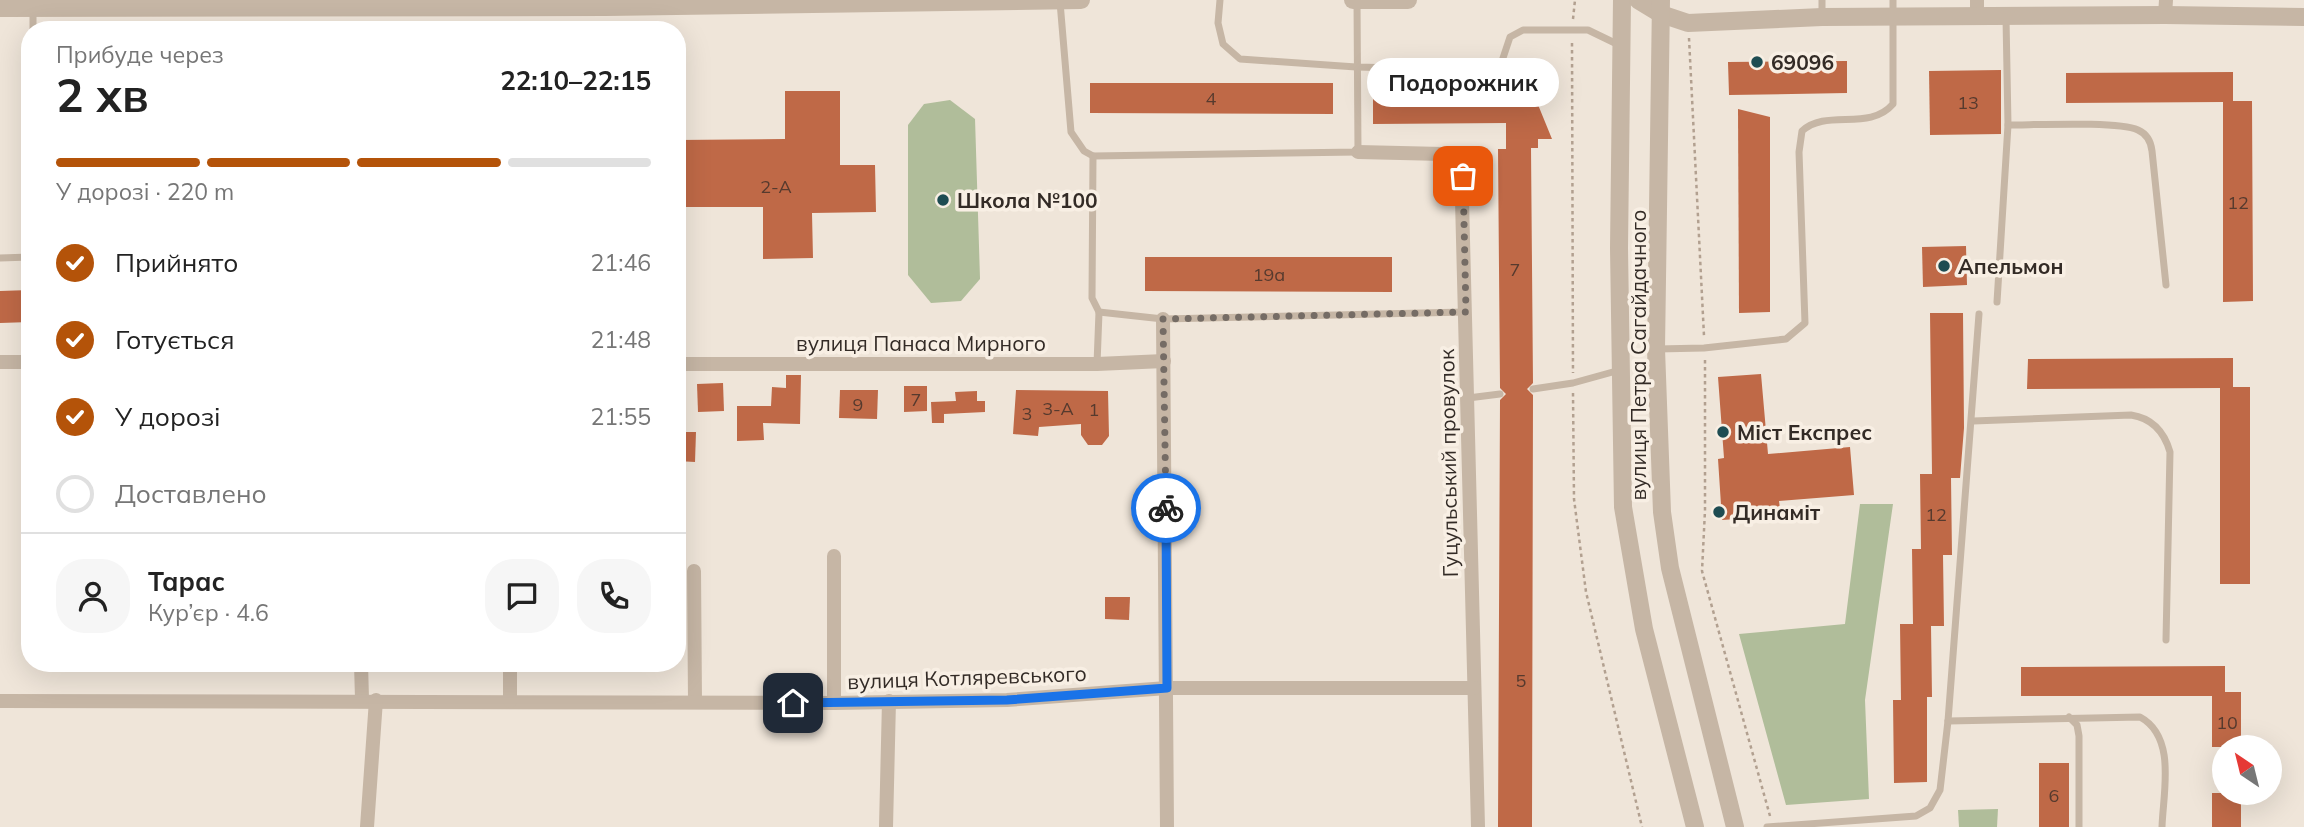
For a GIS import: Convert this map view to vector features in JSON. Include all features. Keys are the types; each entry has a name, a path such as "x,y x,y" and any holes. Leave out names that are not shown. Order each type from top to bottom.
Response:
{"street":[{"path":"0,8 1081,0"},
{"path":"1355,0 1408,0"},
{"name":"вулиця Петра Сагайдачного","path":"1622,0 1619,248 1623,507 1644,629 1695,827"},
{"path":"1638,0 1661,7 1688,23 1822,8 1977,9 2006,18 2166,7 2304,17"},
{"name":"вулиця Петра Сагайдачного","path":"1661,7 1656,349 1662,512 1670,568 1735,827"},
{"name":"Гуцульський провулок","path":"1358,152 1443,153 1461,161 1478,827"},
{"path":"1163,319 1167,827"},
{"name":"вулиця Панаса Мирного","path":"686,364 1097,365 1164,361"},
{"path":"0,362 21,362"},
{"path":"834,556 834,702"},
{"path":"694,570 695,702"},
{"path":"363,672 369,700 367,827"},
{"path":"510,672 510,701"},
{"name":"вулиця Котляревського","path":"0,701 834,702 1007,700 1167,688 1474,688"},
{"path":"886,827 889,701"}],"lane":[{"path":"1220,0 1218,23 1223,44 1240,60 1356,67 1495,69 1500,67 1510,37 1518,31 1588,30 1622,46"},
{"path":"1060,1 1071,132 1084,151 1093,156 1358,152 1355,0"},
{"path":"33,8 33,21"},
{"path":"1656,349 1704,348 1786,339 1804,323 1799,152 1802,131 1813,123 1875,118 1894,104 1893,9"},
{"path":"1997,302 2008,125 2006,18"},
{"path":"2008,125 2118,126 2140,130 2148,137 2152,151 2166,285"},
{"path":"1093,156 1092,298 1099,312 1097,365"},
{"path":"0,258 21,257"},
{"path":"1099,312 1163,319 1466,312"},
{"path":"1767,827 1861,823 1916,816 1930,808 1940,790 1973,421 1979,314"},
{"path":"1533,389 1573,383 1621,370"},
{"path":"1468,398 1500,394"},
{"path":"1973,421 2131,415 2146,417 2156,427 2167,440 2170,452 2166,640"},
{"path":"2069,717 2077,725 2079,736 2079,827"},
{"path":"1948,721 2140,717 2157,731 2165,760 2162,827"}],"path":[{"path":"1576,0 1572,30 1574,499 1586,592 1642,827"},
{"path":"1688,23 1704,348 1705,510 1702,570 1773,827"}],"green space":[{"name":"Школа №100","path":"950,100 975,119 980,279 961,301 931,303 908,275 908,125 924,104"},
{"path":"1860,504 1893,504 1865,700 1869,799 1786,805 1739,634 1845,624"},
{"path":"1998,809 1997,827 1959,827 1958,810"}],"building":[{"path":"1847,61 1847,93 1729,95 1728,62"},
{"path":"2001,70 2001,134 1930,135 1929,71"},
{"path":"2233,72 2233,101 2252,101 2253,301 2223,302 2223,102 2066,103 2066,73"},
{"path":"1090,83 1333,83 1333,114 1090,113"},
{"path":"1532,90 1552,139 1538,139 1538,148 1531,148 1533,383 1527,389 1533,395 1532,827 1498,827 1500,400 1506,394 1500,388 1498,149 1506,149 1506,123 1373,124 1373,91"},
{"path":"785,91 840,91 840,165 875,165 876,212 812,213 813,258 763,259 763,207 686,207 686,140 785,139"},
{"path":"1738,109 1770,117 1770,312 1739,313"},
{"name":"Апельмон","path":"1966,246 1967,285 1923,287 1922,247"},
{"path":"1145,257 1392,257 1392,292 1145,291"},
{"path":"21,290 21,322 0,323 0,291"},
{"path":"1930,313 1963,313 1964,428 1960,478 1951,478 1952,555 1943,555 1944,626 1931,626 1932,697 1927,697 1927,782 1894,783 1893,700 1901,700 1900,624 1913,624 1912,549 1921,549 1920,474 1932,474"},
{"path":"2233,358 2233,387 2250,387 2250,584 2220,584 2220,388 2027,389 2028,359"},
{"path":"1761,374 1768,454 1850,447 1854,495 1779,501 1781,516 1722,520 1718,459 1724,458 1718,377"},
{"path":"786,375 801,375 800,424 763,423 764,440 737,441 737,406 771,406 772,387 786,388"},
{"path":"723,383 724,411 698,412 697,384"},
{"path":"904,386 927,386 927,411 904,412"},
{"path":"840,390 878,390 877,419 839,418"},
{"path":"1016,390 1108,391 1109,436 1102,445 1088,445 1081,435 1081,424 1039,427 1038,436 1013,434"},
{"path":"977,391 977,401 985,401 985,412 944,414 944,423 932,423 931,402 956,401 955,392"},
{"path":"686,432 696,432 695,462 686,462"},
{"path":"1105,597 1130,597 1129,620 1105,619"},
{"path":"2225,666 2225,692 2241,692 2241,735 2212,735 2212,696 2021,696 2021,667"},
{"path":"2039,763 2069,763 2069,827 2039,827"},
{"path":"2212,805 2241,805 2241,827 2212,827"}],"way so far":[{"path":"1166,508 1163,319 1466,312 1463,176"}],"place":[{"name":"69096","path":"1757,62"},
{"name":"Подорожник","path":"1463,176"},
{"name":"Школа №100","path":"943,200"},
{"name":"Апельмон","path":"1944,266"},
{"name":"Міст Експрес","path":"1723,432"},
{"name":"Динаміт","path":"1719,512"}],"route":[{"path":"793,703 1007,700 1167,688 1166,508"}]}
